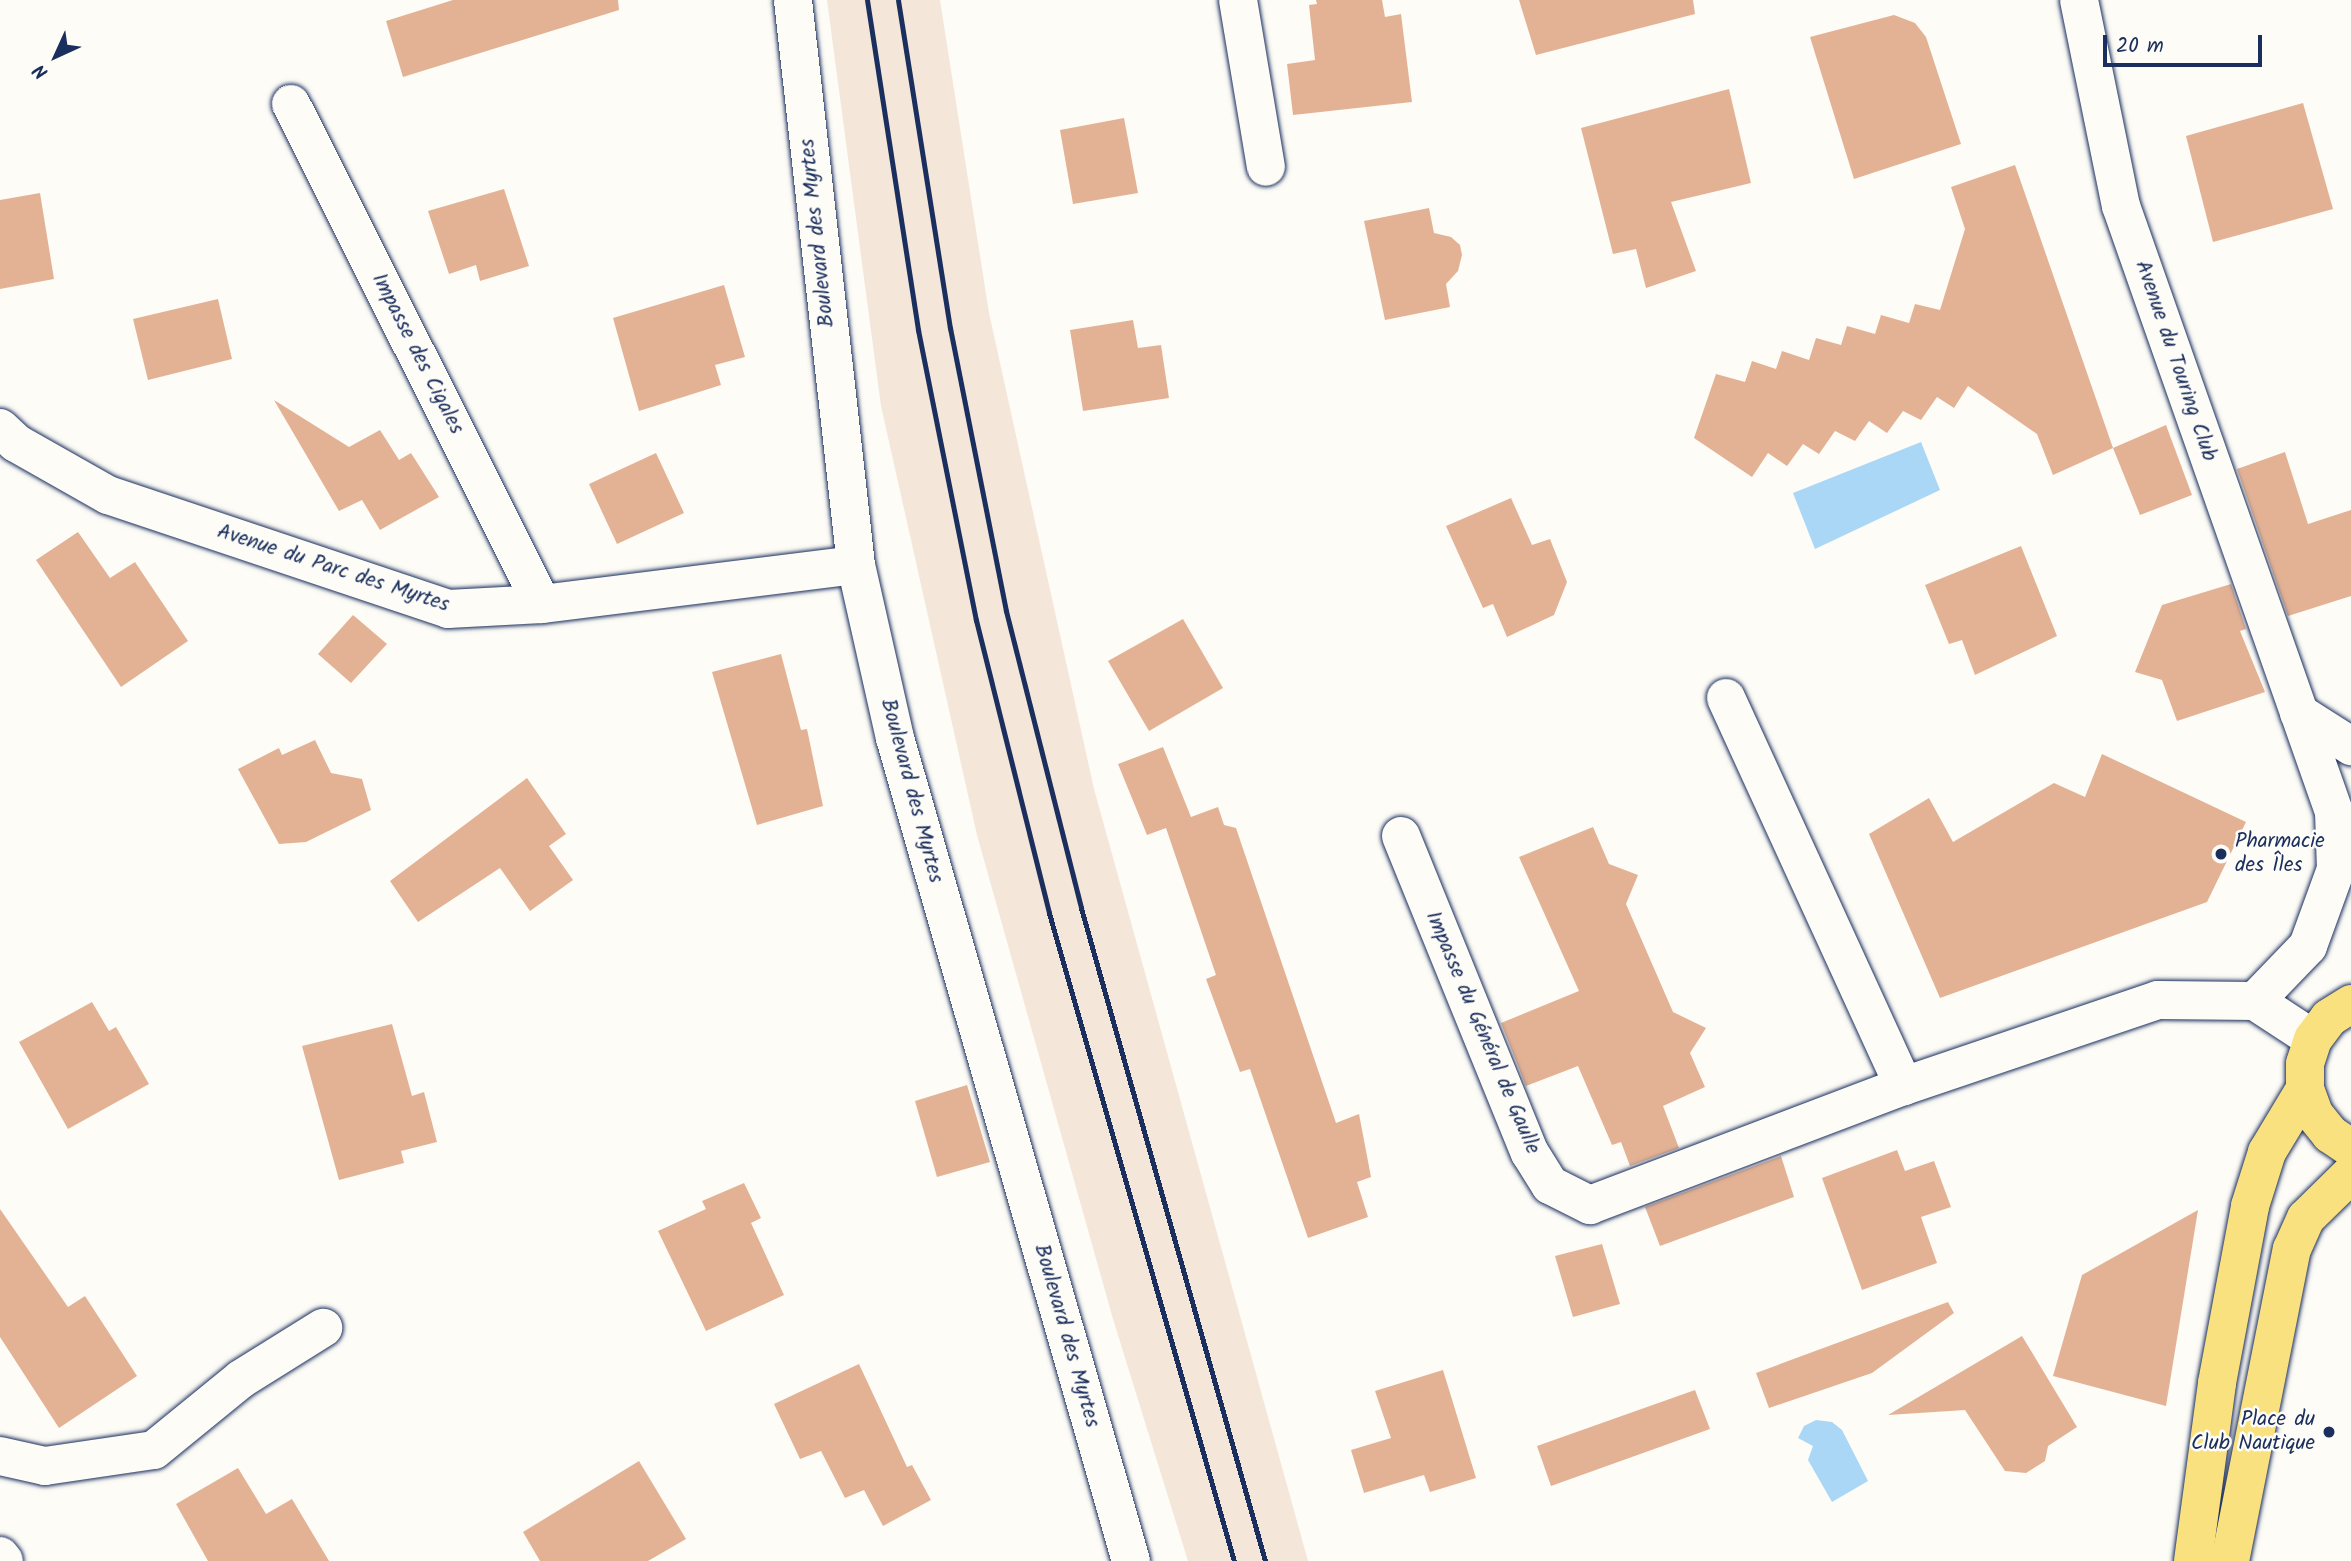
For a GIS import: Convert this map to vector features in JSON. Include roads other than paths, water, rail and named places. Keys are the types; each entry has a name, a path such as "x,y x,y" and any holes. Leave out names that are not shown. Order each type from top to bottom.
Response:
{"main road":[{"path":"2351,1003 2329,1018 2314,1038 2305,1064 2305,1089 2314,1114 2330,1134 2351,1148"},
{"path":"2193,1561 2217,1383 2250,1206 2267,1152 2305,1089"},
{"path":"2230,1561 2292,1249 2306,1218 2351,1174"}],"street":[{"name":"Boulevard des Myrtes","path":"793,0 856,565 895,738 1131,1561"},
{"path":"1238,0 1266,167"},
{"name":"Avenue du Touring Club","path":"2079,0 2121,206 2334,812 2336,869 2308,946 2255,1000"},
{"name":"Impasse des Cigales","path":"291,104 542,604"},
{"name":"Avenue du Parc des Myrtes","path":"0,428 16,443 108,495 447,609 542,604 856,565"},
{"path":"1726,698 1905,1086"},
{"path":"2299,713 2351,746"},
{"name":"Impasse du Général de Gaulle","path":"1401,836 1530,1153 1550,1185 1568,1198 1590,1205 1905,1086 2158,1000 2255,1000"},
{"path":"2255,1000 2314,1038"},
{"path":"0,1456 44,1466 154,1450 240,1379 323,1328"},
{"path":"0,1556 4,1561"}],"water":[{"path":"1921,442 1940,490 1815,549 1793,493"},
{"path":"1816,1420 1832,1422 1842,1430 1868,1481 1832,1502 1808,1460 1813,1446 1798,1438 1804,1426"}],"railway":[{"path":"867,0 918,330 976,620 1049,913 1234,1561"},
{"path":"898,0 950,328 1006,611 1081,908 1265,1561"}],"place":[{"name":"Pharmacie des Îles","path":"2221,854"},
{"name":"Place du Club Nautique","path":"2329,1432"}]}
